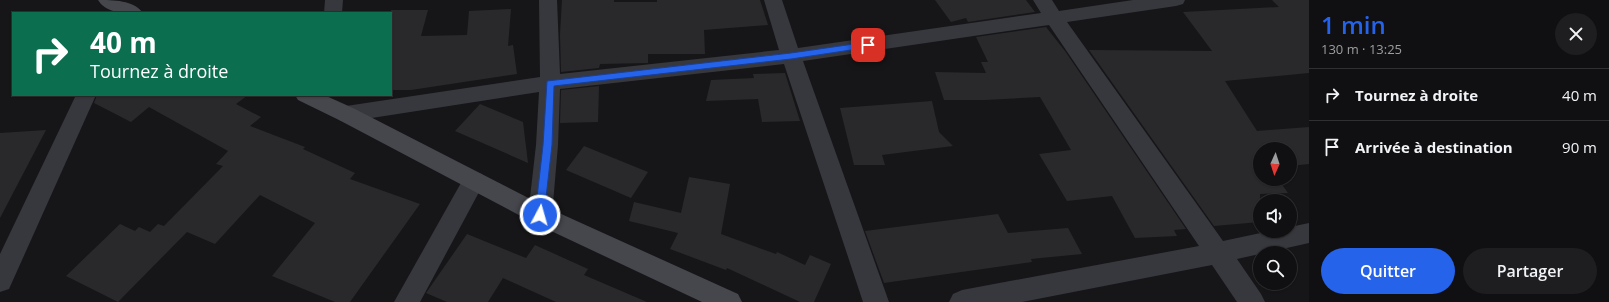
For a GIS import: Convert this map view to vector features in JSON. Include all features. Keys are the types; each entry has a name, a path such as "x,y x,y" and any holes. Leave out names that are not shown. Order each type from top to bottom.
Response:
{"street":[{"path":"107,0 132,12"},
{"path":"333,12 334,0"},
{"path":"540,215 547,145 550,83 548,0"},
{"path":"773,0 876,302"},
{"path":"1042,0 1252,302"},
{"path":"346,114 550,83 791,56 1176,0"},
{"path":"0,281 86,96"},
{"path":"317,98 540,215 729,302"},
{"path":"407,302 474,180"},
{"path":"962,302 1217,253 1309,233"}],"building":[{"path":"562,0 657,2 657,0 760,0 768,25 704,30 705,54 648,54 648,63 600,64 599,68 561,72 560,34"},
{"path":"935,0 1026,0 1035,12 968,22 966,18 951,22"},
{"path":"1272,0 1309,0 1309,73 1225,81 1257,131 1309,127 1309,164 1297,165 1297,142 1253,142 1253,186 1283,186 1288,193 1253,194 1253,223 1214,226 1089,50 1212,51 1183,12 1279,7"},
{"path":"511,9 508,46 513,45 517,74 411,90 392,90 391,10 428,10 421,36 467,35 469,11"},
{"path":"1046,27 1065,51 1186,229 1174,230 1177,236 1135,238 1112,196 1067,201 1039,154 1071,150 1040,97 985,100 944,100 935,72 986,73 981,62 988,62 976,37"},
{"path":"785,73 800,121 762,122 758,99 706,101 711,80 754,78 753,74"},
{"path":"599,86 598,122 560,123 561,90"},
{"path":"97,96 247,96 236,104 261,117 250,126 305,147 303,149 355,173 350,179 420,204 350,302 335,302 272,276 315,223 260,195 215,244 187,232 118,302 66,276 120,224 135,231 139,227 150,232 158,224 164,226 223,166 216,164 228,151 149,107 131,122 94,103"},
{"path":"932,101 939,132 953,146 882,155 885,165 854,165 840,108"},
{"path":"480,104 523,122 528,163 455,131"},
{"path":"46,130 0,218 0,133"},
{"path":"584,146 648,172 631,198 566,170"},
{"path":"689,177 730,184 721,234 776,254 777,252 805,265 810,255 831,264 814,302 800,302 727,268 726,270 670,249 678,233 629,221 634,202 681,213"},
{"path":"998,214 1008,233 1068,228 1082,254 1031,259 1032,262 884,283 865,231"},
{"path":"467,234 526,258 535,245 588,269 584,275 647,302 556,302 503,278 488,302 447,302 426,293"}],"route":[{"path":"540,215 547,145 550,83 791,56 868,45"}]}
